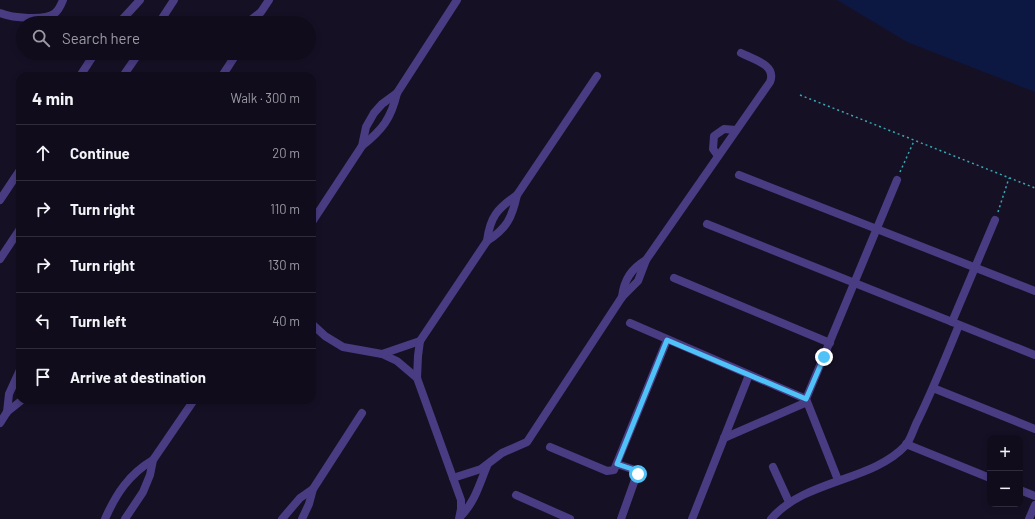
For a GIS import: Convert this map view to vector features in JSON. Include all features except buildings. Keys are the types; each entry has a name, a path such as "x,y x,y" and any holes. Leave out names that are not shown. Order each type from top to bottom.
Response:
{"lane":[{"path":"48,16 58,11 63,0"},
{"path":"125,16 140,0"},
{"path":"164,16 174,0"},
{"path":"256,16 261,12 269,0"},
{"path":"316,216 362,146 377,134 387,121 393,110 397,93 457,0"},
{"path":"261,12 261,16"},
{"path":"0,13 16,16"},
{"path":"453,478 469,474 487,466 502,453 524,443 529,439 622,297 638,281 646,260 770,82 771,76 768,67 741,53"},
{"path":"83,72 90,60"},
{"path":"126,72 134,60"},
{"path":"225,72 232,60"},
{"path":"460,518 461,500 417,378 420,341 487,241 500,232 508,222 513,211 517,195 598,76"},
{"path":"362,146 366,127 374,113 382,104 397,93"},
{"path":"718,156 713,149 714,136 724,129 736,130"},
{"path":"739,175 1035,291"},
{"path":"0,200 16,176"},
{"path":"724,438 806,401 875,229 897,180"},
{"path":"487,241 489,226 494,214 503,205 517,195"},
{"path":"771,519 789,502 838,480 859,474 906,444 933,388 955,323 995,220"},
{"path":"707,224 1035,355"},
{"path":"0,259 16,235"},
{"path":"674,278 830,343"},
{"path":"630,323 806,401 838,480"},
{"path":"316,328 325,336 343,347 382,354 397,361 417,378"},
{"path":"550,446 607,471 614,470 667,340"},
{"path":"382,354 420,341"},
{"path":"692,519 749,375"},
{"path":"7,412 10,394 16,380"},
{"path":"933,388 1035,429"},
{"path":"0,423 7,412 17,404"},
{"path":"125,519 143,492 150,475 153,460 191,404"},
{"path":"302,519 309,504 313,489 362,414"},
{"path":"906,444 987,477"},
{"path":"105,519 112,503 126,482 140,468 153,460"},
{"path":"617,464 632,469 638,474 621,519"},
{"path":"460,518 470,506 477,494 487,466"},
{"path":"773,466 789,502"},
{"path":"282,519 300,498 313,489"},
{"path":"1023,491 1035,496"},
{"path":"516,496 570,519"},
{"path":"1029,519 1035,505"}],"path":[{"path":"800,95 1035,188"},
{"path":"897,180 914,141"},
{"path":"995,220 1009,178"}],"water":[{"path":"837,0 1035,0 1035,92 907,42"}],"route":[{"path":"638,474 632,469 617,464 667,340 806,399 824,357"}]}
